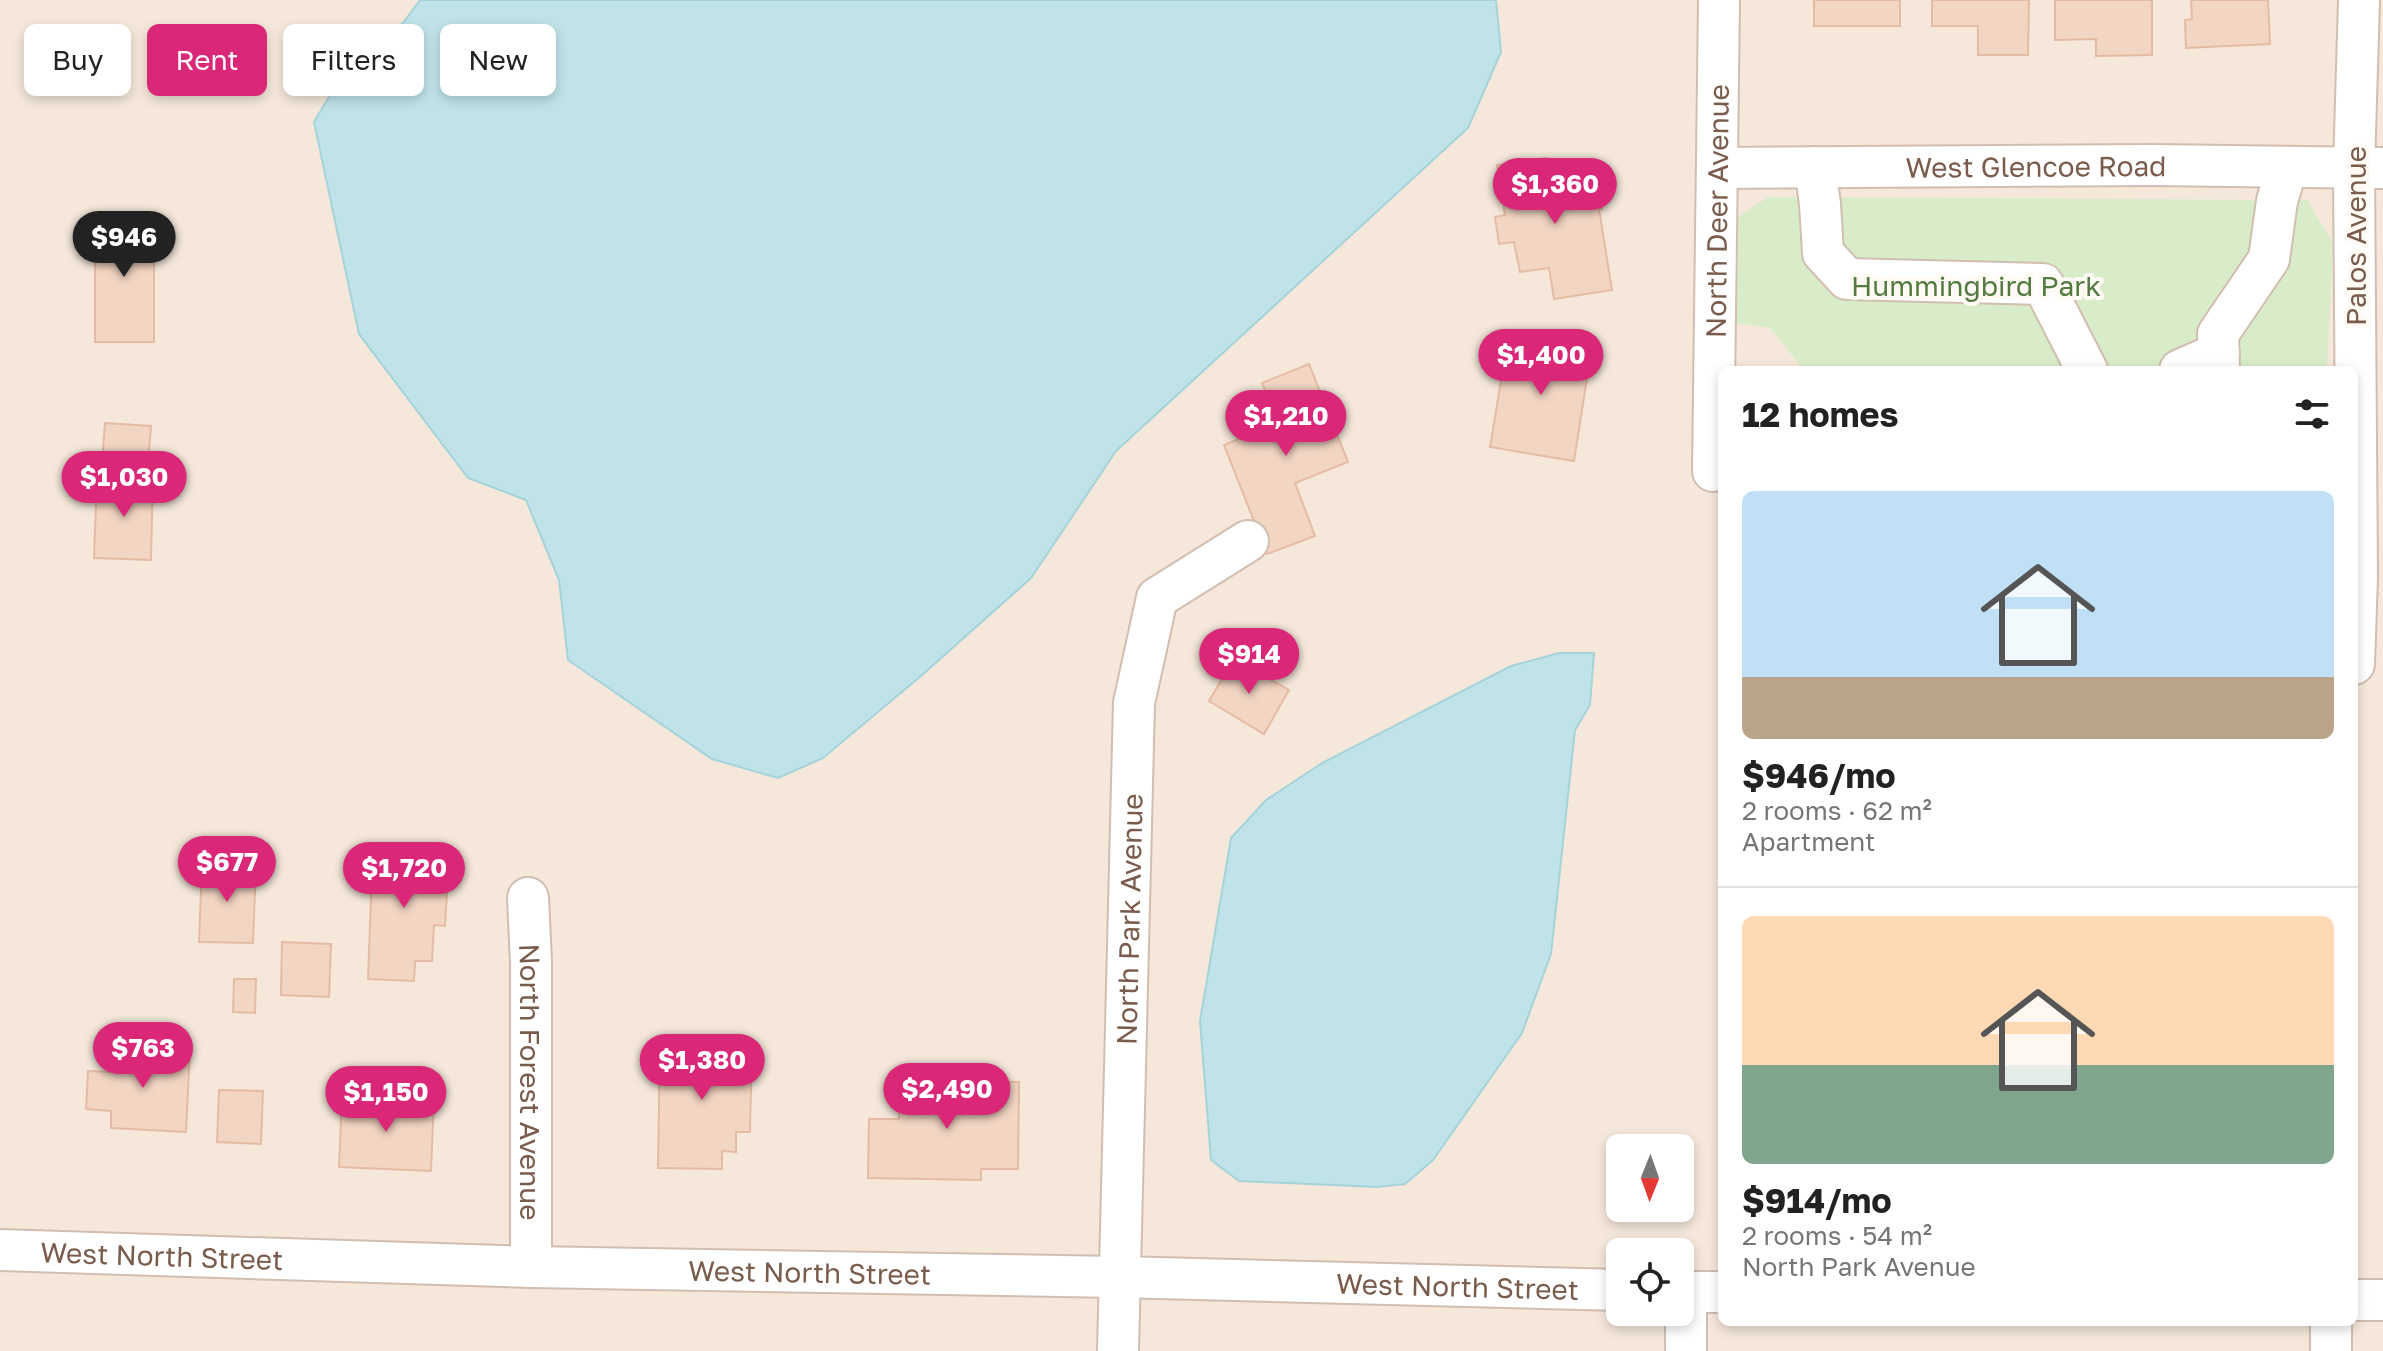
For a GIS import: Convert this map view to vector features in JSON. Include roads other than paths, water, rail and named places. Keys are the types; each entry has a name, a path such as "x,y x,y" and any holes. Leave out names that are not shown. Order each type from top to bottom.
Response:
{"street":[{"name":"North Deer Avenue","path":"1713,471 1719,0"},
{"name":"Palos Avenue","path":"2358,543 2369,168 2359,0"},
{"name":"West Glencoe Road","path":"1718,168 2138,165 2369,168"},
{"path":"1815,167 1823,253 1847,279 2043,284 2085,366"},
{"path":"2197,366 2219,361 2218,334 2269,259 2277,201 2287,167"},
{"name":"North Park Avenue","path":"1118,1351 1134,703 1157,598 1248,541"},
{"name":"North Forest Avenue","path":"528,898 531,963 531,1267"},
{"name":"West North Street","path":"0,1250 531,1267 1120,1277 1606,1290"},
{"path":"1686,1351 1696,1292"},
{"path":"2358,1300 2383,1300"},
{"path":"2331,1326 2331,1351"}],"water":[{"path":"420,0 1496,0 1501,52 1468,128 1116,451 1031,578 823,758 778,778 712,759 568,660 559,580 526,500 468,478 359,334 314,122 330,96 424,96 424,24 403,23"},
{"path":"1559,653 1594,653 1590,705 1575,730 1551,954 1522,1033 1433,1160 1405,1184 1377,1187 1239,1181 1211,1160 1200,1021 1231,838 1266,800 1322,763 1511,666"}],"park label":[{"name":"Hummingbird Park","path":"1976,285"}]}
